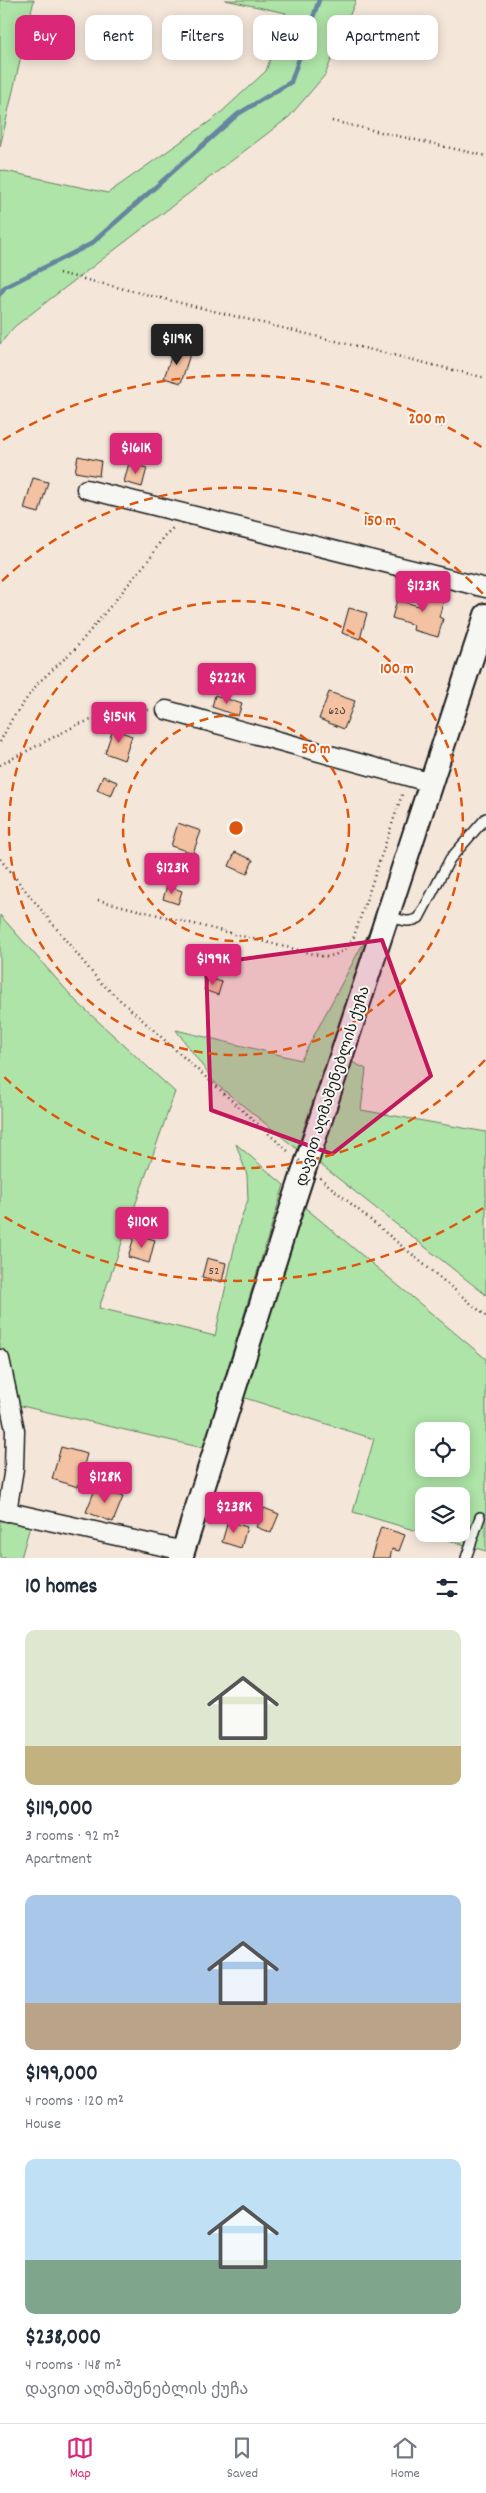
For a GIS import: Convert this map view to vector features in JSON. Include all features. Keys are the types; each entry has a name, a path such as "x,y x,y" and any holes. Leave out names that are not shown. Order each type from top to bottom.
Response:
{"street":[{"path":"86,490 486,588"},
{"name":"დავით აღმაშენებლის ქუჩა","path":"182,1554 288,1219 486,616"},
{"path":"166,710 432,782"},
{"path":"0,1359 15,1430 14,1468 4,1511 182,1554"}],"lane":[{"path":"388,916 406,922 412,922 419,918 450,859 486,818"},
{"path":"466,1558 480,1517"}],"path":[{"path":"332,121 486,156"},
{"path":"59,273 486,378"},
{"path":"0,742 12,719 38,683 74,649 150,557 163,537 187,514"},
{"path":"0,765 79,724 122,710 166,710"},
{"path":"98,900 326,957 338,954 347,949 353,939 408,776"},
{"path":"0,859 99,981 295,1157 486,1316"}],"highlighted area":[{"path":"382,940 431,1076 332,1154 211,1110 206,964"}],"green space":[{"path":"0,0 34,0 31,15 15,15 15,60 20,60 0,147"},
{"path":"225,0 356,0 350,15 327,15 327,60 331,60 325,75 289,117 14,327 0,344 0,170 108,193 216,117 266,71 270,60 317,60 317,15 285,15 286,13"},
{"path":"0,915 76,1001 175,1092 99,1308 215,1336 240,1221 248,1200 247,1175 236,1144 284,1185 203,1448 0,1401"},
{"path":"368,934 297,1149 215,1083 176,1030 301,1060"},
{"path":"348,1060 366,1069 361,1110 486,1132 486,1295 316,1161"},
{"path":"302,1205 486,1359 486,1551 455,1542 470,1542 470,1487 415,1487 415,1530 353,1512 374,1439 242,1397"},
{"path":"0,1519 30,1526 21,1558 0,1558"}],"building":[{"path":"174,348 190,354 181,383 164,378"},
{"path":"78,456 101,461 99,476 75,472"},
{"path":"129,463 147,468 142,487 124,482"},
{"path":"33,478 48,482 39,513 24,509"},
{"path":"427,587 446,592 439,617 443,619 438,637 413,630 414,625 392,618 397,600 422,607"},
{"path":"349,608 367,613 360,639 342,633"},
{"path":"329,692 355,701 344,729 319,719"},
{"path":"215,695 242,704 238,716 212,707"},
{"path":"113,729 132,736 124,760 105,753"},
{"path":"103,776 117,782 111,796 97,790"},
{"path":"178,823 201,831 193,853 171,846"},
{"path":"235,852 253,860 247,874 229,866"},
{"path":"167,886 182,891 178,904 163,899"},
{"path":"208,978 222,982 218,995 204,990"},
{"path":"135,1234 155,1240 149,1263 128,1257"},
{"path":"207,1258 226,1263 222,1282 202,1277"},
{"path":"61,1447 87,1454 78,1487 52,1479"},
{"path":"96,1487 123,1497 113,1522 86,1512"},
{"path":"264,1508 279,1514 271,1533 256,1527"},
{"path":"228,1521 247,1527 241,1548 222,1542"},
{"path":"381,1527 405,1535 399,1551 392,1549 390,1558 371,1558"}],"waterway":[{"path":"0,294 5,287 91,244 238,114 291,82 319,0"}]}
